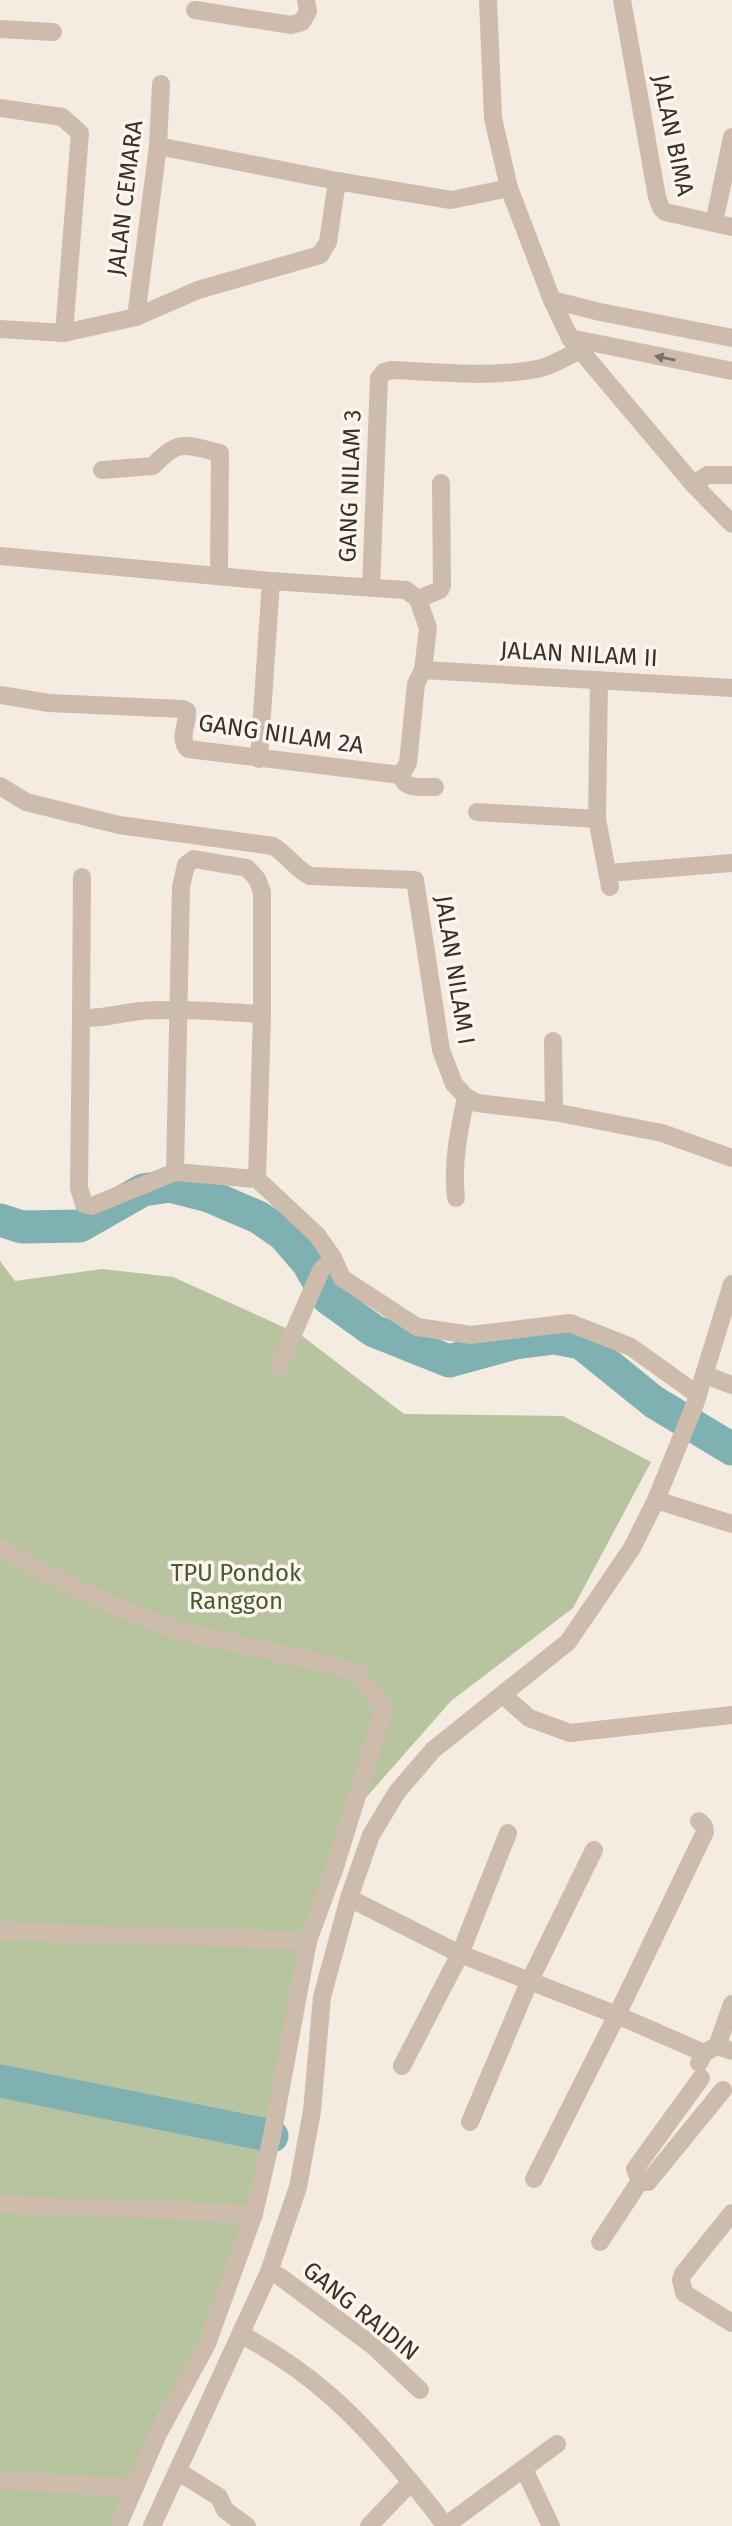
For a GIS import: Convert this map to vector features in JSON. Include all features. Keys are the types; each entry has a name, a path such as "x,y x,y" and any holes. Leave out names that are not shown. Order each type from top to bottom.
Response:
{"street":[{"path":"195,10 291,25 302,22 307,11 306,0"},
{"path":"488,0 493,118 509,188 552,300 576,344 693,484 732,524"},
{"name":"JALAN BIMA","path":"622,0 661,208 670,213 723,225"},
{"path":"0,29 53,32"},
{"name":"JALAN CEMARA","path":"136,317 158,146 162,85"},
{"path":"0,108 62,117 80,133 64,333"},
{"path":"723,225 732,137"},
{"path":"158,146 451,200 509,188"},
{"path":"0,329 64,333 136,317 198,290 320,255 328,242 337,181"},
{"path":"552,300 732,338"},
{"path":"576,344 732,371"},
{"name":"GANG NILAM 3","path":"371,588 377,385 384,372 510,372 540,368 576,344"},
{"path":"102,470 153,466 169,450 186,445 220,453 219,575"},
{"path":"693,484 708,475 732,475"},
{"path":"418,599 440,590 442,586 441,483"},
{"path":"0,556 271,581 406,590 418,599 428,628 423,670 416,684 408,763 401,775"},
{"path":"259,759 271,581"},
{"name":"JALAN NILAM II","path":"423,670 732,688"},
{"path":"599,680 597,819 609,880 732,863"},
{"name":"GANG NILAM 2A","path":"0,695 49,703 183,709 188,715 183,738 188,750 401,775 402,782 407,786 435,787"},
{"name":"JALAN NILAM I","path":"0,786 26,802 119,825 273,846 299,871 310,876 415,880 441,1050 454,1084 466,1097"},
{"path":"477,812 597,819"},
{"path":"175,1172 181,887 186,865 194,859 247,868 257,879 262,892 262,1014 257,1179"},
{"path":"82,877 79,1188 84,1204 92,1206 175,1172 257,1179 317,1235 327,1264 342,1278 418,1327 471,1335 570,1323 631,1347 696,1400"},
{"path":"81,1018 99,1019 139,1012 179,1010 262,1014"},
{"path":"553,1041 554,1112"},
{"path":"456,1198 455,1154 466,1097 477,1103 554,1112 662,1133 732,1158"},
{"path":"279,1366 309,1296 327,1264"},
{"path":"152,2526 242,2335 269,2272 298,2187 312,2111 322,1997 349,1898 371,1835 397,1792 433,1751 568,1642 632,1548 656,1500 696,1400 732,1284"},
{"path":"705,1375 732,1385"},
{"path":"656,1500 732,1524"},
{"path":"0,1547 0,1555"},
{"path":"0,1547 37,1569 119,1608 179,1631 357,1673 384,1709 334,1870 308,1941 272,2136 254,2214 207,2344 157,2436 118,2526"},
{"path":"503,1695 529,1718 570,1733 732,1716"},
{"path":"534,2179 705,1832 704,1825 699,1821"},
{"path":"402,2066 460,1954 508,1833"},
{"path":"470,2122 530,1980 594,1850"},
{"path":"349,1898 460,1954 617,2015 718,2050"},
{"path":"0,1931 308,1941"},
{"path":"727,2088 710,2087 701,2078 698,2065 718,2050 732,2004"},
{"path":"640,2181 635,2169 701,2078"},
{"path":"640,2181 648,2182 727,2088"},
{"path":"600,2242 640,2181"},
{"path":"0,2204 254,2214"},
{"path":"732,2213 682,2274 681,2280 684,2292 732,2323"},
{"name":"GANG RAIDIN","path":"269,2272 279,2276 372,2346 420,2390"},
{"path":"242,2335 326,2389 370,2432 428,2501 445,2526 557,2444"},
{"path":"524,2469 551,2526"},
{"path":"179,2472 219,2497 225,2510 247,2526"},
{"path":"0,2481 135,2487"},
{"path":"369,2526 411,2482"}],"green space":[{"name":"TPU Pondok Ranggon","path":"0,1261 15,1281 102,1269 173,1277 301,1335 404,1414 563,1416 651,1462 573,1608 451,1701 348,1818 301,1939 248,2216 203,2338 158,2415 110,2526 0,2526"}],"waterway":[{"path":"0,1220 22,1227 80,1226 143,1190 170,1186 209,1196 258,1217 283,1234 308,1263 328,1298 374,1331 449,1361 515,1343 555,1338 581,1343 654,1402 732,1449"},
{"path":"0,2081 272,2136"}]}
